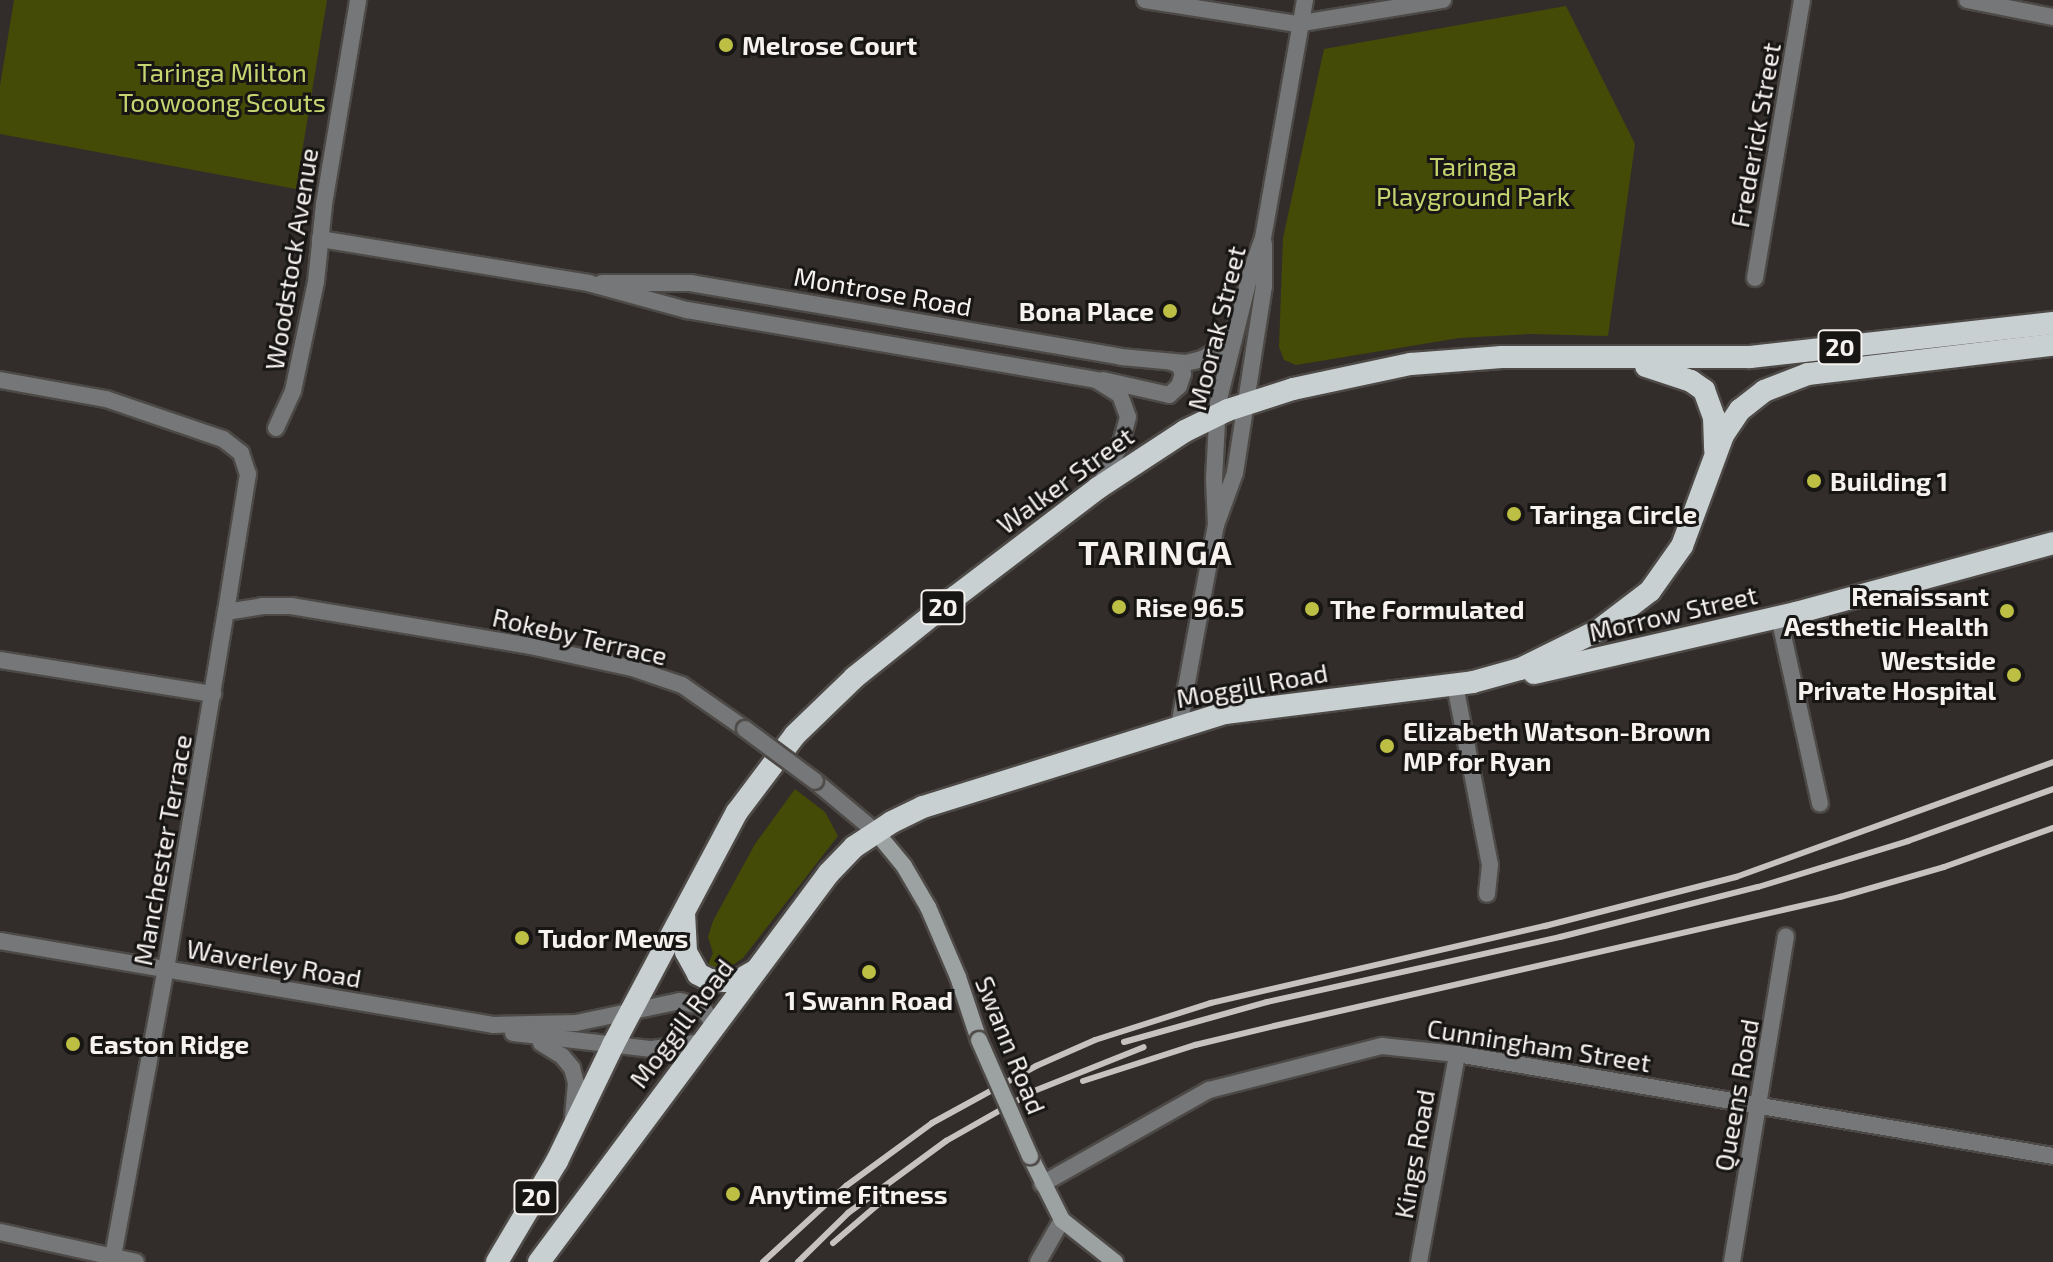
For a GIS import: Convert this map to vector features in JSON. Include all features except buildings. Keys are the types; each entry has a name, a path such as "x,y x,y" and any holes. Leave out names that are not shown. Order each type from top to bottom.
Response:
{"highway":[{"name":"20","path":"1626,359 1750,357 2053,323"},
{"name":"Moggill Road","path":"539,1262 829,873 876,832 923,807 1179,726 1269,706 1490,679 1575,643 1650,591 1687,535 1714,453 1740,410 1764,391 1789,380 1846,369 2053,345"},
{"name":"Walker Street","path":"684,912 737,812 764,774 814,715 885,652 1098,488 1169,440 1245,403 1341,376 1411,364 1502,357 1626,359"},
{"path":"1626,359 1686,378 1704,390 1714,417 1714,453"},
{"name":"Morrow Street","path":"1490,679 1601,660 1779,617 2053,543"},
{"path":"684,912 686,952 698,974 710,980 726,981 741,979 755,971"},
{"name":"Moggill Road","path":"497,1262 572,1129 684,912"}],"main road":[{"name":"Swann Road","path":"876,832 904,866 928,907 958,977 979,1040 1042,1184 1062,1220 1115,1262"}],"street":[{"name":"Woodstock Avenue","path":"276,428 296,382 316,282 358,0"},
{"path":"1145,0 1300,23 1443,0"},
{"name":"Moorak Street","path":"1216,525 1216,415 1237,325 1263,238 1305,0"},
{"name":"Frederick Street","path":"1755,278 1802,0"},
{"path":"1967,0 2053,17"},
{"name":"Moorak Street","path":"1179,726 1216,525 1233,479 1264,286 1263,238"},
{"name":"Montrose Road","path":"320,239 588,283 687,310 1086,377 1167,395 1178,388 1183,374 1179,365 1169,361"},
{"name":"Montrose Road","path":"588,283 690,283 1121,357 1169,361 1192,362 1206,357 1226,342 1237,325"},
{"name":"Montrose Road","path":"1086,377 1113,389 1128,414 1121,443 1098,488"},
{"name":"Manchester Terrace","path":"0,380 106,399 223,439 241,453 248,474 166,969 111,1260"},
{"name":"Rokeby Terrace","path":"226,612 262,606 291,606 530,646 632,668 682,685 815,781 876,832"},
{"path":"1779,617 1820,804"},
{"path":"0,660 213,694"},
{"path":"1455,685 1490,865 1487,894"},
{"name":"Queens Road","path":"1732,1262 1786,936"},
{"name":"Waverley Road","path":"0,941 493,1025 529,1037 665,1049 707,1034 706,1010 687,1002 556,1025 493,1025"},
{"path":"529,1037 556,1051 572,1068 576,1083 572,1129"},
{"name":"Cunningham Street","path":"1042,1184 1209,1090 1382,1046 1457,1054 2053,1156"},
{"name":"Kings Road","path":"1419,1262 1457,1054"},
{"path":"1038,1262 1062,1220"},
{"path":"0,1232 111,1260 136,1262"}],"green space":[{"name":"Taringa Milton Toowoong Scouts","path":"14,0 327,0 296,189 0,134 0,86"},
{"name":"Taringa Playground Park","path":"1566,6 1635,144 1608,336 1530,334 1459,338 1296,365 1284,360 1279,347 1283,238 1324,49"},
{"path":"795,789 825,812 838,836 743,958 727,969 707,967 713,953 708,937 713,921 755,844"}],"railway":[{"path":"763,1262 846,1186 932,1123 1036,1066 1095,1040 1211,1003 1545,926 1736,877 2053,762"},
{"path":"1124,1042 1267,1002 1560,937 1758,887 1908,841 2053,789"},
{"path":"1083,1081 1195,1045 1840,897 1944,867 2053,828"},
{"path":"798,1262 848,1213 946,1141 1034,1091 1144,1047"},
{"path":"833,1243 881,1202"}],"place":[{"name":"Melrose Court","path":"726,45"},
{"name":"Bona Place","path":"1170,311"},
{"name":"Building 1","path":"1814,481"},
{"name":"Taringa Circle","path":"1514,514"},
{"name":"Rise 96.5","path":"1119,607"},
{"name":"The Formulated","path":"1312,609"},
{"name":"Renaissant Aesthetic Health","path":"2007,611"},
{"name":"Westside Private Hospital","path":"2014,675"},
{"name":"Elizabeth Watson-Brown MP for Ryan","path":"1387,746"},
{"name":"Tudor Mews","path":"522,938"},
{"name":"1 Swann Road","path":"869,972"},
{"name":"Easton Ridge","path":"73,1044"},
{"name":"Anytime Fitness","path":"733,1194"}],"district":[{"name":"TARINGA","path":"1156,552"}]}
